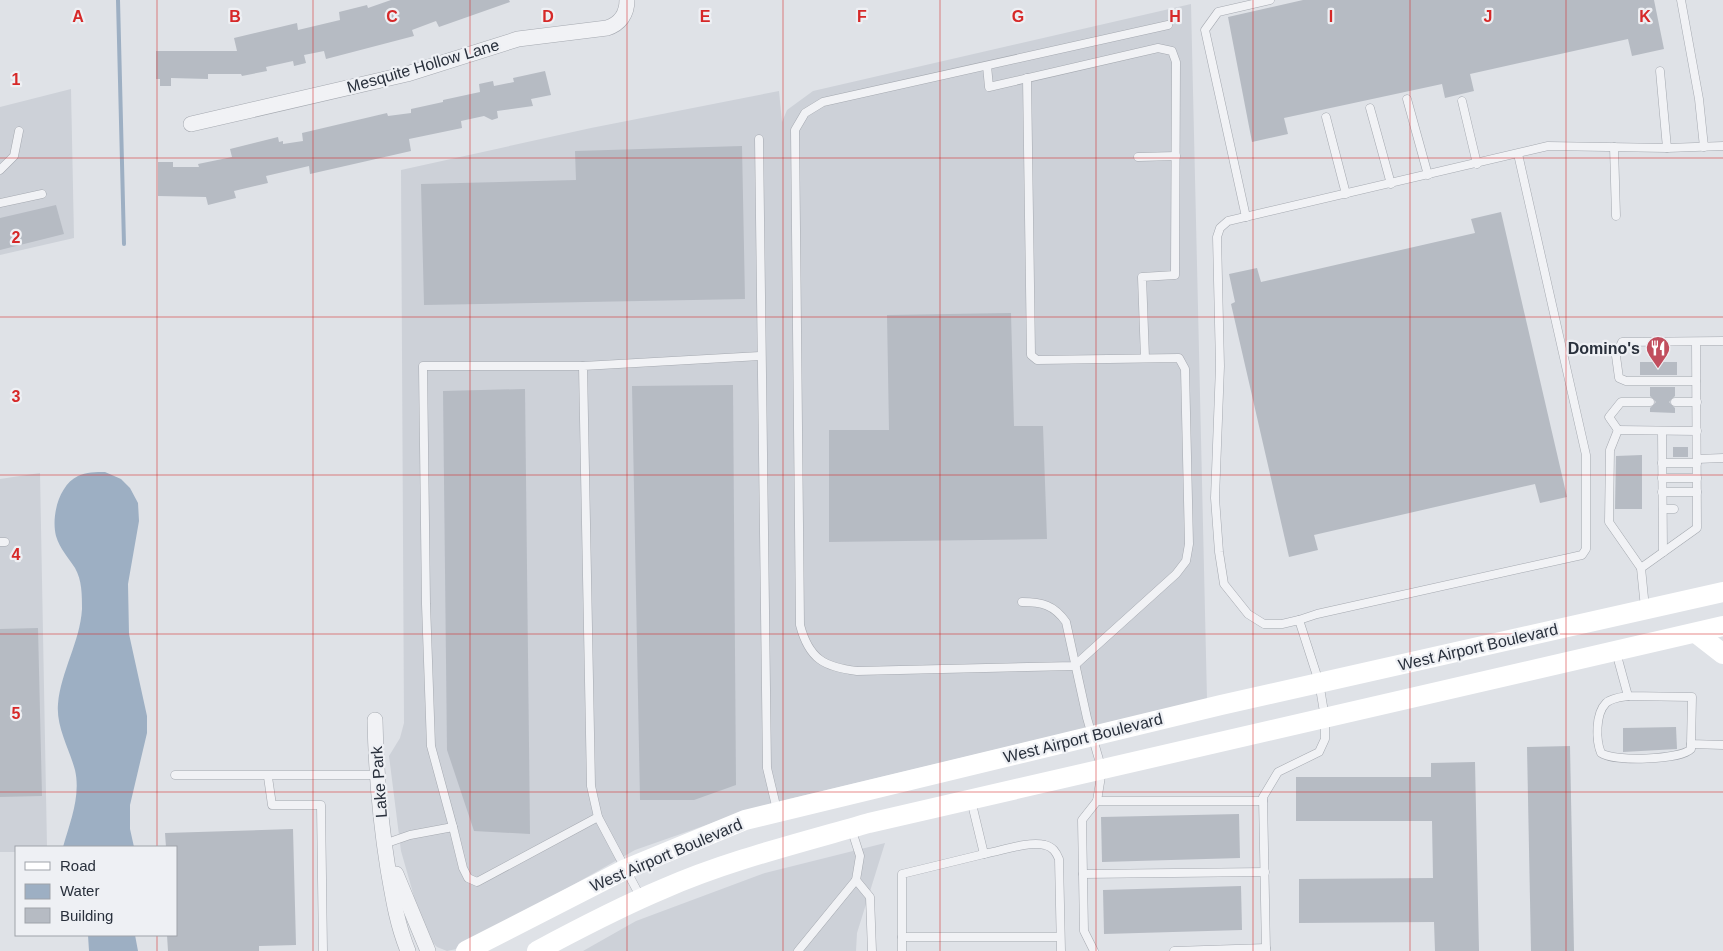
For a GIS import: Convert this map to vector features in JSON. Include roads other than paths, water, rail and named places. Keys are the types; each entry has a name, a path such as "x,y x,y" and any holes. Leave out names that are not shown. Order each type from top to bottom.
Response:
{"main road":[{"name":"West Airport Boulevard","path":"466,951 626,869 745,820 1319,682 1723,592"},
{"name":"West Airport Boulevard","path":"537,951 641,898 756,856 851,828 1723,626"},
{"path":"1696,632 1723,654"}],"street":[{"name":"Mesquite Hollow Lane","path":"191,124 407,74 518,40 607,28 623,17 626,12 627,0"},
{"name":"Lake Park","path":"375,720 376,775 384,844 398,925 408,951"},
{"name":"Lake Park","path":"384,844 414,921 428,951"}],"lane":[{"path":"1246,217 1205,30 1218,12 1270,0"},
{"path":"1681,0 1699,99 1704,147"},
{"path":"1027,78 1031,355 1037,360 1179,358 1184,369 1189,544 1186,561 1176,574 1074,666 858,671 834,668 816,658 805,643 800,625 795,130 805,112 823,102 1168,25"},
{"path":"987,66 989,87 1158,48 1172,51 1176,62 1175,275 1142,277 1145,358"},
{"path":"1660,71 1667,148"},
{"path":"1407,99 1428,175"},
{"path":"1462,101 1477,164"},
{"path":"1370,108 1391,184"},
{"path":"1326,117 1346,194"},
{"path":"0,170 14,156 19,130"},
{"path":"758,139 767,768 778,812"},
{"path":"1518,154 1586,455 1586,549 1582,555 1317,614 1282,624 1264,624 1248,614 1224,584 1219,552 1215,498 1220,366 1217,237 1220,228 1228,221 1548,146 1667,148 1723,146"},
{"path":"1614,147 1616,216"},
{"path":"1138,158 1176,156"},
{"path":"0,203 42,194"},
{"path":"1696,381 1626,381 1619,378 1616,356 1622,342 1723,341"},
{"path":"1641,568 1698,528 1696,342"},
{"path":"598,817 477,882 468,878 463,868 431,746 426,604 423,366 583,366 760,356"},
{"path":"583,366 591,786 598,817 641,898"},
{"path":"1618,430 1609,417 1621,402 1650,402"},
{"path":"1675,402 1696,402"},
{"path":"1618,430 1697,431"},
{"path":"1618,430 1610,450 1609,522 1618,532 1641,568 1645,609"},
{"path":"1662,431 1663,552"},
{"path":"1662,463 1723,458"},
{"path":"1662,478 1697,478"},
{"path":"1662,492 1697,492"},
{"path":"1663,509 1674,509"},
{"path":"1688,509 1697,509"},
{"path":"1022,602 1044,603 1058,611 1066,622 1074,666 1091,736 1102,770 1097,801 1082,820 1084,931 1094,951"},
{"path":"1174,951 1266,950 1263,797 1278,772 1319,752 1325,739 1325,718 1319,682 1299,620"},
{"path":"1616,651 1628,696"},
{"path":"1628,696 1692,697 1691,744 1691,749 1686,754 1671,757 1611,757 1601,753 1599,748 1598,721 1601,710 1610,700 1628,696"},
{"path":"1691,744 1723,745"},
{"path":"175,775 376,775"},
{"path":"268,776 272,805 321,805 323,951"},
{"path":"971,800 984,854"},
{"path":"1097,801 1263,801"},
{"path":"384,844 410,835 453,827"},
{"path":"798,951 856,880 860,856 851,828"},
{"path":"902,951 902,874 984,854 1026,846 1045,845 1054,849 1059,859 1060,951"},
{"path":"1083,874 1265,872"},
{"path":"856,880 870,897 872,951"},
{"path":"902,937 1060,937"}],"water":[{"path":"105,472 121,479 130,488 138,503 139,521 128,584 129,634 147,716 147,733 130,805 130,829 134,846 63,846 74,809 77,789 75,770 59,721 58,704 63,680 81,621 82,598 75,568 56,536 55,519 61,494 71,480 84,474"},
{"path":"88,936 135,936 138,951 89,951"}],"waterway":[{"path":"118,0 124,244"}],"place":[{"name":"Domino's","path":"1658,369"}]}
